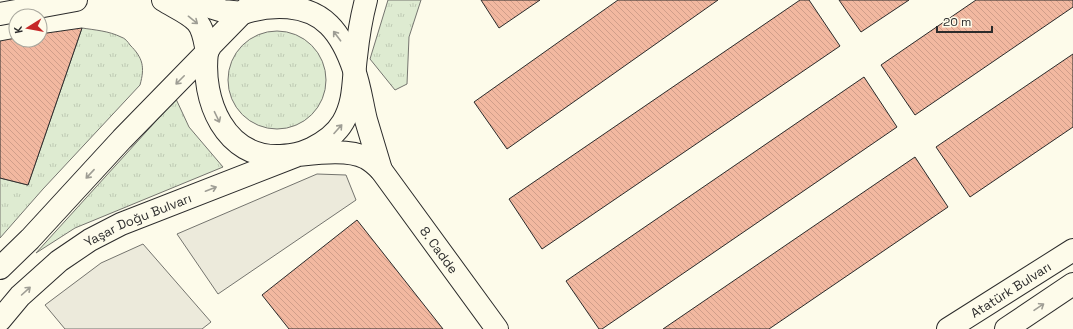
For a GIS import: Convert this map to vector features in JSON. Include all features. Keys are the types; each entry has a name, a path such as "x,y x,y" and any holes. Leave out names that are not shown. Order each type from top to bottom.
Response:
{"main road":[{"path":"0,14 76,0"},
{"name":"Yaşar Doğu Bulvarı","path":"163,0 198,23 204,34 207,52 205,66 207,89 212,104 219,122 232,137 247,149 258,154 273,156 328,152 356,155 366,158 381,170"},
{"path":"187,0 224,11 249,6"},
{"name":"Yaşar Doğu Bulvarı","path":"0,320 20,296 59,261 90,240 121,224 298,155 320,145 333,135 343,124 353,97 354,71 359,30 366,0"},
{"path":"0,268 30,239 122,139 207,52 211,45 249,6"},
{"name":"Yaşar Doğu Bulvarı","path":"249,6 256,9 286,7 315,14 329,25 342,41 354,71"},
{"path":"354,71 366,121 381,170"},
{"name":"8. Cadde","path":"381,170 497,329"},
{"name":"Atatürk Bulvarı","path":"948,329 1072,251"},
{"path":"1006,329 1073,284"}],"green space":[{"path":"388,0 421,0 409,37 407,84 395,90 370,59"},
{"path":"82,28 112,33 126,40 138,54 142,63 140,85 43,189 0,238 0,178 28,185"},
{"path":"277,31 296,34 312,45 323,61 326,80 323,99 312,115 296,126 277,129 258,126 242,115 231,99 228,80 231,61 242,45 258,34"},
{"path":"176,99 189,127 223,167 75,228 36,253"}],"shaded area":[{"path":"317,174 346,175 356,200 218,294 177,234"},
{"path":"143,244 211,322 202,329 65,329 45,305 101,263"}],"building":[{"path":"481,0 540,0 499,28"},
{"path":"618,0 718,0 507,149 474,102"},
{"path":"800,0 809,0 840,46 542,249 509,199"},
{"path":"839,0 909,0 861,32"},
{"path":"976,0 1073,0 1073,7 915,115 881,65"},
{"path":"82,28 28,185 0,178 0,41 8,40 8,48 48,48 48,33"},
{"path":"1073,54 1073,127 970,197 936,147"},
{"path":"864,77 897,127 602,329 599,329 566,281"},
{"path":"915,157 948,207 769,329 663,329"},
{"path":"357,220 443,329 289,329 262,295"}]}
